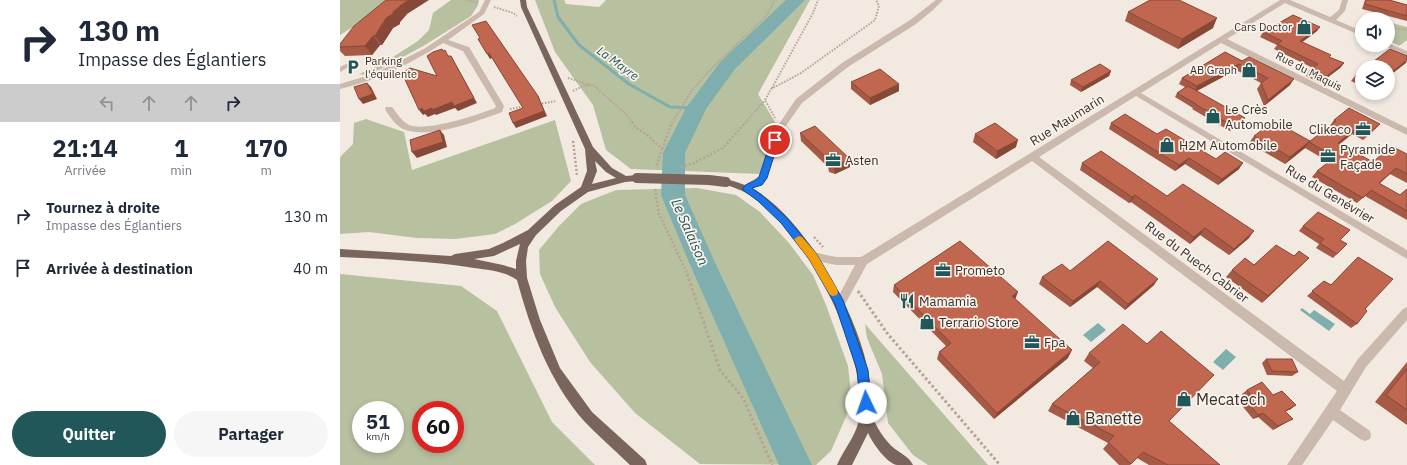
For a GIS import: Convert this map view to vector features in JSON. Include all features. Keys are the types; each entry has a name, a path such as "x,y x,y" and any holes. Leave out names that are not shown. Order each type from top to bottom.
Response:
{"main road":[{"path":"523,0 524,7 589,149 592,171 585,189"},
{"path":"589,149 609,170 625,179"},
{"path":"447,259 490,253 507,246 532,232 558,208 585,189 625,179 709,180 726,182 746,189 761,199 784,221 812,256 840,303 863,370 866,392 866,414 859,438 844,465"},
{"path":"532,232 523,247 521,261 522,278 534,320 556,372 588,416 640,465"},
{"path":"340,253 447,259 498,268 513,272 522,278"},
{"path":"866,414 876,437 889,452 906,465"}],"street":[{"path":"746,189 749,186 759,183 763,178 779,130 799,101 845,64 913,22 931,9 940,0"},
{"path":"1284,0 1355,31"},
{"name":"Rue Maumarin","path":"863,261 1222,40 1284,0"},
{"path":"1331,20 1342,11 1345,0"},
{"path":"340,87 383,74 401,65 478,16 486,7 485,1"},
{"path":"389,109 398,121 406,127 413,129 442,126 499,110 500,106 466,49 442,40"},
{"name":"Rue du Maquis","path":"1222,40 1407,132"},
{"path":"1395,49 1407,54"},
{"name":"Rue du Genévrier","path":"1136,93 1407,255"},
{"name":"Rue du Puech Cabrier","path":"1033,157 1344,389"},
{"path":"812,256 836,261 863,261"},
{"path":"840,303 863,261"},
{"path":"1294,465 1316,436 1344,389 1362,363 1407,312"},
{"path":"1331,411 1365,436"}],"path":[{"path":"467,0 470,2 485,1"},
{"path":"662,170 656,171 662,149 677,113 692,90 714,66 766,16 775,0"},
{"path":"681,167 694,163 723,148 765,100 813,13 818,0"},
{"path":"771,89 801,73 874,20 879,6 876,0"},
{"path":"1395,28 1407,30"},
{"path":"556,79 566,78 593,86 627,115 635,127 646,134 662,149"},
{"path":"538,104 566,99 574,90 583,86 593,86"},
{"path":"765,100 779,130"},
{"path":"499,110 531,105"},
{"path":"655,184 659,214 685,268 720,370 743,398 772,465"},
{"path":"809,231 836,261"},
{"path":"851,281 887,333 1000,465"}],"green space":[{"path":"340,0 397,0 340,35"},
{"path":"451,0 479,0 478,5 471,16 425,45 379,70 365,75 359,74 382,64 418,41 429,30 433,13"},
{"path":"535,0 564,0 566,4 599,7 606,0 810,0 758,94 778,127 760,174 631,169 606,150 593,105 555,52"},
{"path":"1395,24 1407,27 1407,40 1399,46 1395,44"},
{"path":"366,119 404,132 412,170 555,120 571,181 552,201 515,224 495,234 455,239 417,238 369,232 340,234 340,157 353,144 354,123"},
{"path":"697,188 736,195 760,212 789,243 813,275 826,305 848,366 852,403 831,451 816,465 700,464 635,413 590,362 555,307 540,274 539,250 559,226 581,204 616,190"},
{"path":"340,274 461,286 497,311 552,422 595,465 340,465"},
{"path":"865,324 988,465 928,465 913,455 888,423 882,374 867,338"}],"water":[{"path":"1302,308 1310,314 1314,310 1335,324 1329,331 1300,310"},
{"path":"1098,323 1106,330 1091,342 1083,335"},
{"path":"1226,349 1236,357 1223,370 1213,362"}],"building":[{"path":"386,0 409,0 386,18 375,36 373,36 365,46 340,47 340,44 354,26"},
{"path":"1150,0 1179,0 1217,18 1182,39 1128,12"},
{"path":"1366,0 1389,0 1407,5 1407,16 1395,12 1365,4"},
{"path":"1293,15 1320,27 1300,41 1331,55 1329,57 1344,63 1324,78 1309,71 1318,64 1277,44 1282,41 1263,32"},
{"path":"486,21 538,96 544,111 513,123 509,113 523,108 489,53 487,54 472,25"},
{"path":"442,49 443,51 445,50 448,56 451,56 474,98 454,106 452,102 432,110 432,108 424,111 422,108 419,110 402,73 410,68 437,76 427,56"},
{"path":"1395,51 1407,56 1407,60 1395,69 1395,60 1375,60 1386,52"},
{"path":"1225,52 1242,61 1249,57 1294,79 1268,100 1261,83 1268,78 1239,64 1197,86 1182,78"},
{"path":"1100,64 1111,71 1083,87 1071,80"},
{"path":"880,69 899,84 870,98 851,82"},
{"path":"367,83 373,94 359,99 354,87"},
{"path":"1188,86 1245,118 1233,126 1177,93"},
{"path":"1349,108 1380,124 1368,134 1356,128 1338,143 1373,162 1391,146 1407,154 1407,174 1396,168 1379,183 1400,195 1407,189 1407,211 1371,190 1363,198 1317,171 1335,157 1309,142 1336,121 1334,120"},
{"path":"1125,114 1157,134 1166,129 1216,159 1225,152 1243,163 1222,179 1189,158 1179,165 1111,123"},
{"path":"1274,121 1310,141 1290,157 1254,136"},
{"path":"995,123 1018,140 997,151 975,134"},
{"path":"815,126 850,159 834,167 828,165 828,159 800,133"},
{"path":"440,130 443,142 412,152 410,140"},
{"path":"1101,151 1167,196 1183,184 1254,231 1234,249 1205,228 1194,237 1135,195 1132,197 1082,163"},
{"path":"1318,212 1350,230 1340,240 1347,244 1337,254 1320,243 1324,239 1303,226"},
{"path":"960,241 1018,292 1012,296 1072,350 997,413 939,352 951,343 894,285"},
{"path":"1108,241 1158,279 1128,304 1100,281 1073,301 1042,277 1062,264 1070,271"},
{"path":"1276,245 1294,256 1299,251 1309,258 1268,296 1232,270 1245,258 1254,265"},
{"path":"1358,257 1393,279 1365,309 1367,311 1357,324 1312,291 1324,281 1331,285"},
{"path":"1123,324 1147,344 1161,331 1214,375 1169,421 1220,465 1168,465 1143,452 1131,464 1108,442 1114,436 1052,404 1100,362 1089,353"},
{"path":"1266,359 1292,359 1298,372 1272,371"},
{"path":"1407,369 1407,410 1386,395"},
{"path":"1262,382 1273,395 1282,391 1296,405 1285,411 1293,419 1278,426 1263,413 1258,415 1244,398 1251,395 1247,390"}],"waterway":[{"name":"La Mayre","path":"554,0 558,17 579,45 629,84 670,107 696,108"},
{"name":"Le Salaison","path":"796,0 728,65 696,108 674,153 673,195 704,267 796,465"}],"slow traffic":[{"path":"799,239 812,256 833,292"}],"place":[{"name":"Cars Doctor","path":"1304,27"},
{"name":"Parking l'équilente","path":"353,67"},
{"name":"AB Graph","path":"1249,70"},
{"name":"Le Crès Automobile","path":"1213,116"},
{"name":"Clikeco","path":"1363,129"},
{"name":"H2M Automobile","path":"1167,145"},
{"name":"Pyramide Façade","path":"1328,156"},
{"name":"Asten","path":"833,160"},
{"name":"Prometo","path":"943,270"},
{"name":"Mamamia","path":"907,301"},
{"name":"Terrario Store","path":"927,322"},
{"name":"Fpa","path":"1032,342"},
{"name":"Mecatech","path":"1184,399"},
{"name":"Banette","path":"1073,418"}],"route":[{"path":"775,140 763,178 759,183 749,186 746,189 761,199 784,221 812,256 840,303 863,370 866,403"}]}
